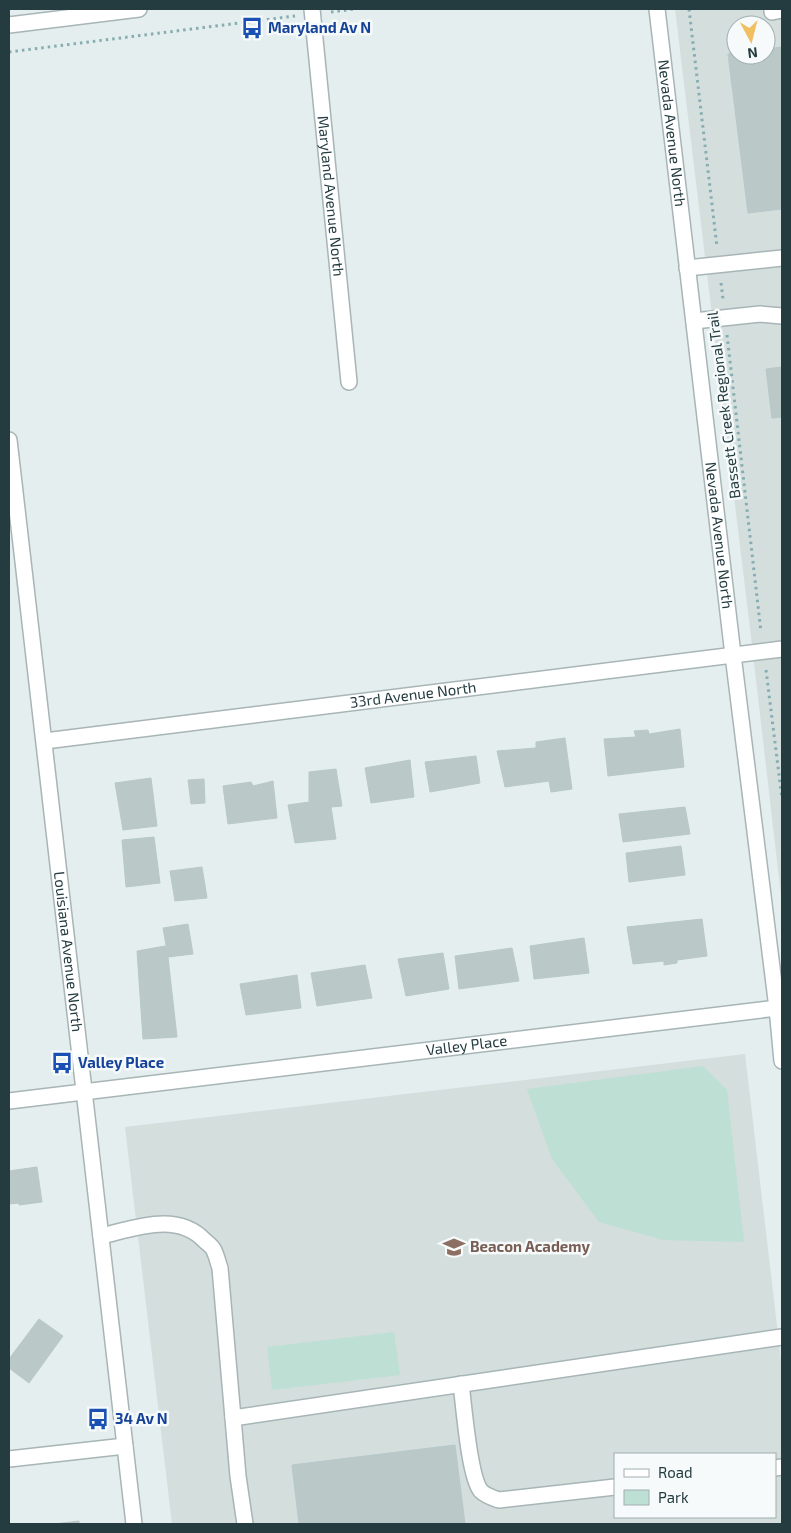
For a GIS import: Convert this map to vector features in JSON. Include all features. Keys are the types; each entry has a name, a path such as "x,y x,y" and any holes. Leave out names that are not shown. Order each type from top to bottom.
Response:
{"street":[{"path":"9,26 139,9"},
{"name":"Nevada Avenue North","path":"657,9 782,1061"},
{"path":"772,9 772,12 782,10"},
{"name":"Maryland Avenue North","path":"312,11 349,382"},
{"path":"687,268 782,258"},
{"path":"694,321 760,314 782,316"},
{"name":"Louisiana Avenue North","path":"9,440 134,1524"},
{"name":"33rd Avenue North","path":"44,742 782,649"},
{"name":"Valley Place","path":"9,1101 777,1008"},
{"path":"101,1236 151,1224 174,1224 190,1228 202,1237 215,1251 220,1268 233,1418 245,1524"},
{"path":"233,1418 782,1337"},
{"path":"462,1384 472,1471 481,1491 488,1496 499,1500 614,1487"},
{"path":"9,1459 125,1446"}],"path":[{"path":"9,52 312,11 355,9"},
{"name":"Bassett Creek Regional Trail","path":"689,9 763,652 782,799"}],"shaded area":[{"path":"675,9 782,9 782,904 751,637"},
{"name":"Beacon Academy","path":"745,1054 782,1368 782,1524 172,1524 125,1127"}],"green space":[{"path":"703,1066 727,1090 744,1242 663,1240 599,1222 552,1159 527,1089"},
{"path":"394,1332 400,1375 272,1390 267,1347"}],"building":[{"path":"782,47 782,209 748,213 729,65 776,65 776,48"},
{"path":"782,367 782,417 772,418 766,369"},
{"path":"680,729 684,767 608,776 604,739 636,737 634,731 648,730 649,734"},
{"path":"565,738 572,789 551,792 549,781 505,787 497,751 536,748 536,742"},
{"path":"476,756 480,783 430,792 425,762"},
{"path":"410,760 414,797 371,803 365,768"},
{"path":"336,769 342,806 331,807 336,839 295,843 288,805 309,802 309,772"},
{"path":"151,778 157,826 123,830 115,783"},
{"path":"204,779 205,803 191,804 188,780"},
{"path":"273,781 277,818 228,824 223,786 251,782 253,786"},
{"path":"685,807 690,834 623,842 619,814"},
{"path":"154,837 160,883 126,887 122,840"},
{"path":"681,846 685,875 629,882 626,853"},
{"path":"202,867 207,898 175,901 170,871"},
{"path":"702,919 707,956 677,960 677,963 664,965 664,961 633,964 627,927"},
{"path":"188,924 193,954 168,957 163,928"},
{"path":"584,938 589,973 534,979 530,946"},
{"path":"165,946 168,957 177,1037 143,1039 137,951"},
{"path":"512,948 519,981 459,989 455,956"},
{"path":"443,953 449,989 406,996 398,959"},
{"path":"365,965 372,998 317,1006 311,973"},
{"path":"297,975 301,1008 246,1015 240,984"},
{"path":"37,1167 42,1202 19,1205 19,1203 9,1204 9,1171"},
{"path":"39,1319 63,1336 29,1383 9,1368 9,1359"},
{"path":"455,1445 465,1524 299,1524 292,1465"},
{"path":"79,1521 79,1524 54,1524"}],"place":[{"name":"Maryland Av N","path":"252,28"},
{"name":"Valley Place","path":"62,1063"},
{"name":"Beacon Academy","path":"454,1247"},
{"name":"34 Av N","path":"98,1419"}]}
